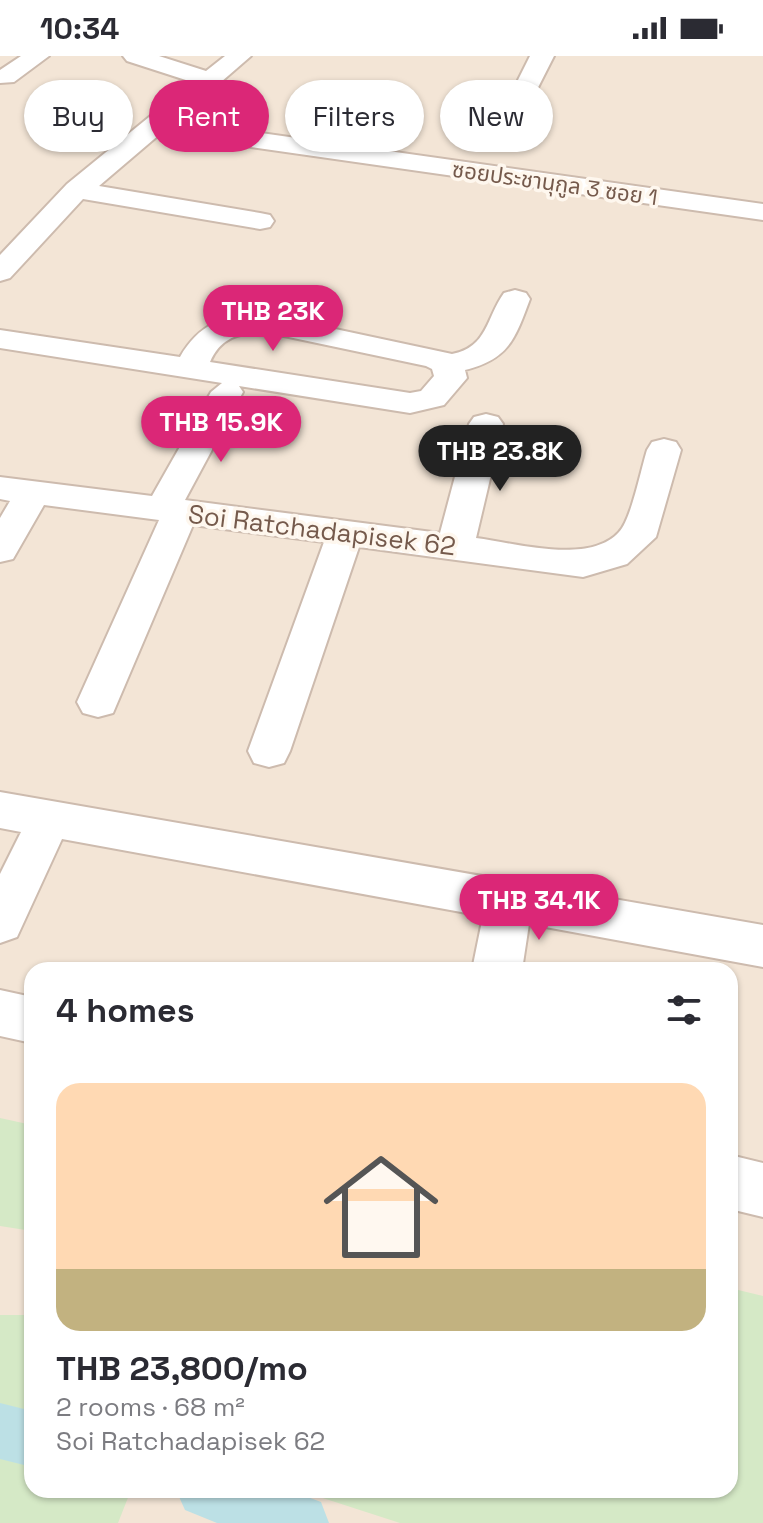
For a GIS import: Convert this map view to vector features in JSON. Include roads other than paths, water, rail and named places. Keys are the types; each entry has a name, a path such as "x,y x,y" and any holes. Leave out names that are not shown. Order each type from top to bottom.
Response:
{"street":[{"path":"5,77 37,56"},
{"path":"135,56 214,68 239,56"},
{"path":"530,80 542,56"},
{"path":"269,119 282,122 269,135"},
{"path":"0,272 77,190 149,132"},
{"name":"ซอยประชานุกูล 3 ซอย 1","path":"269,144 763,212"},
{"path":"442,167 452,152"},
{"path":"77,190 260,221"},
{"path":"191,368 201,344 219,330 243,323 265,323 436,358 447,364 488,355 496,345 515,299"},
{"path":"0,339 410,403 432,398 451,378 447,364"},
{"path":"98,702 172,510 227,392"},
{"path":"455,548 486,424"},
{"name":"Soi Ratchadapisek 62","path":"16,490 583,564 614,555 638,537 664,450"},
{"path":"0,550 16,490"},
{"path":"269,751 345,535"},
{"path":"0,810 763,946"},
{"path":"0,923 49,819"},
{"path":"498,962 509,903"},
{"path":"0,1013 24,1018"},
{"path":"738,1184 763,1190"}],"waterway":[{"path":"0,1431 24,1437"},
{"path":"228,1498 300,1523"}]}
